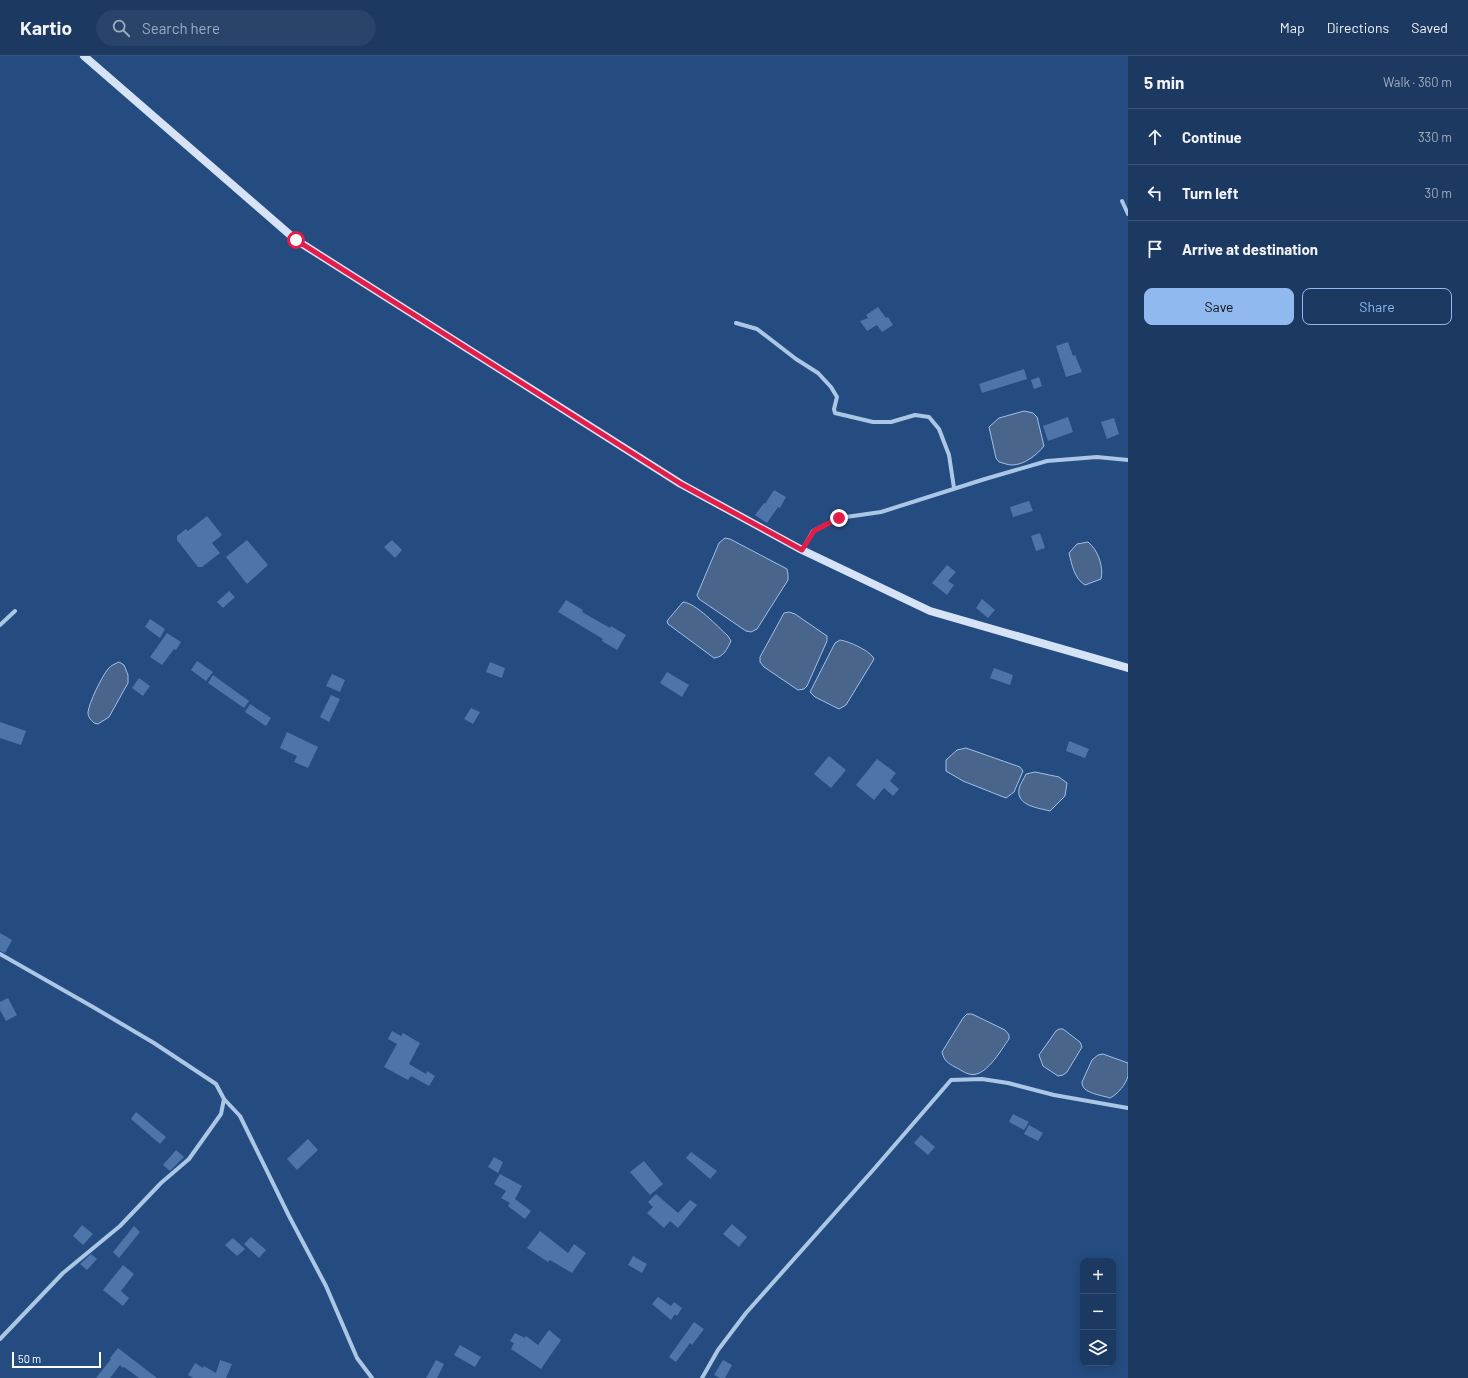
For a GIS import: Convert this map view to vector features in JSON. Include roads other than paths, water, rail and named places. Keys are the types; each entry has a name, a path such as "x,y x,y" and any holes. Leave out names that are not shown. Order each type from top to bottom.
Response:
{"street":[{"path":"84,56 296,240 681,484 802,550 930,611 1128,668"},
{"path":"1122,201 1128,214"},
{"path":"736,323 757,329 796,359 818,373 831,386 837,397 834,409 835,412 873,422 891,422 915,416 929,417 939,429 949,455 954,488"},
{"path":"802,550 814,531 839,518 881,512 954,488 1047,461 1097,457 1128,460"},
{"path":"0,625 15,611"},
{"path":"0,954 154,1043 216,1084 224,1099 240,1116 289,1216 326,1286 357,1358 372,1378"},
{"path":"702,1378 718,1350 746,1313 952,1080 982,1079 1008,1083 1054,1095 1128,1108"},
{"path":"0,1339 63,1273 120,1226 161,1183 189,1159 221,1114 224,1099"}],"water":[{"path":"1024,411 1033,413 1037,417 1044,446 1034,456 1017,465 999,462 996,458 989,427 999,418"},
{"path":"725,538 730,539 787,569 788,580 757,629 751,632 746,631 699,599 697,595 719,543"},
{"path":"1088,542 1095,549 1101,564 1102,574 1101,579 1085,585 1078,579 1072,567 1069,553 1077,544"},
{"path":"683,602 694,606 728,636 731,641 725,652 720,656 714,658 668,624 667,621"},
{"path":"789,612 795,614 827,636 827,641 807,686 804,689 798,690 764,667 760,662 760,657 784,613"},
{"path":"840,640 853,644 864,650 874,659 846,705 839,709 815,697 810,692 835,643"},
{"path":"119,662 124,665 128,675 128,683 109,717 98,724 94,723 88,715 93,696 102,677 108,669"},
{"path":"966,748 1020,767 1023,771 1014,792 1006,798 963,781 946,771 946,760 957,750"},
{"path":"1035,772 1059,777 1067,783 1065,796 1050,811 1025,803 1019,795 1019,789 1026,774"},
{"path":"967,1014 972,1014 1005,1030 1009,1035 1009,1039 987,1068 975,1074 967,1073 950,1064 945,1060 942,1052"},
{"path":"1059,1029 1063,1029 1080,1042 1082,1047 1067,1072 1058,1076 1043,1066 1039,1055"},
{"path":"1103,1054 1128,1063 1128,1076 1124,1085 1110,1098 1088,1091 1083,1086 1082,1082 1092,1060 1098,1055"}]}
